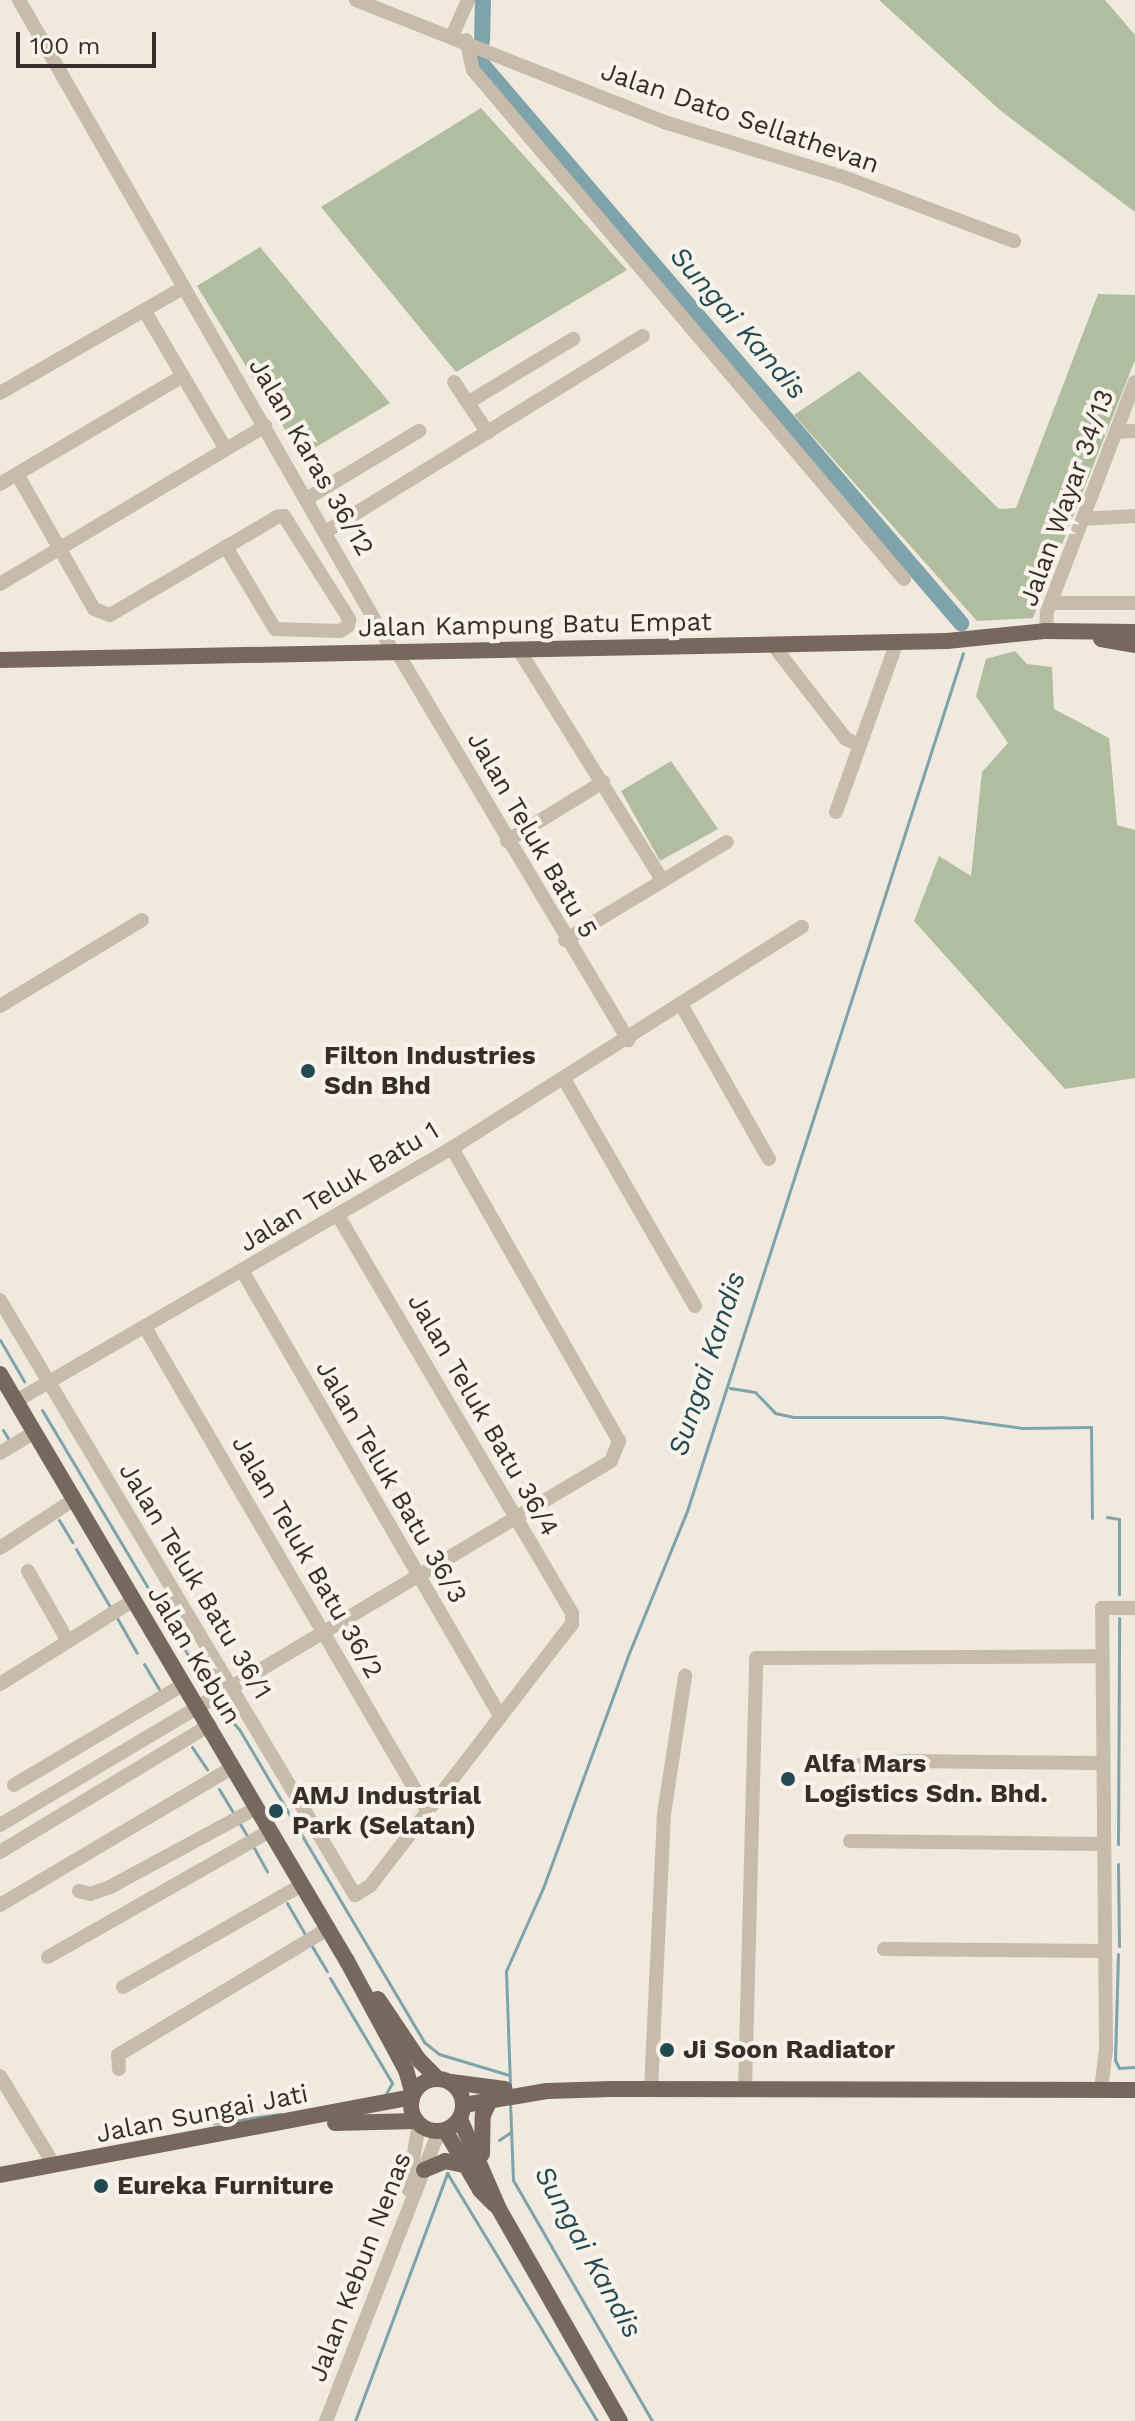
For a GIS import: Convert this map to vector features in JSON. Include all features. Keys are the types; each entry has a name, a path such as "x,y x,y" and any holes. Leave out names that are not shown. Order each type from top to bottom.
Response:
{"main road":[{"name":"Jalan Kampung Batu Empat","path":"1,658 773,645 897,642 1046,631 1135,632"},
{"name":"Jalan Kampung Batu Empat","path":"1070,631 1135,645"},
{"name":"Jalan Kebun","path":"0,1374 347,1961 406,2070 418,2123"},
{"name":"Jalan Kebun","path":"347,1961 444,2080 462,2112"},
{"path":"412,2096 444,2080 547,2091"},
{"path":"442,2131 462,2112 491,2098 547,2091 1135,2090"},
{"name":"Jalan Sungai Jati","path":"0,2175 290,2123 412,2096"},
{"path":"491,2098 480,2134 499,2209"},
{"path":"462,2112 492,2186"},
{"path":"290,2123 418,2123 442,2131 499,2209 620,2421"},
{"path":"424,2170 445,2161 464,2165"}],"street":[{"name":"Jalan Karas 36/12","path":"19,0 395,652"},
{"name":"Jalan Dato Sellathevan","path":"356,0 459,37 664,122 841,176 1014,241"},
{"path":"468,0 459,37 473,70 904,579"},
{"path":"0,393 184,287"},
{"path":"144,310 226,449"},
{"path":"327,531 643,336"},
{"path":"469,402 573,339"},
{"path":"0,484 181,377"},
{"path":"454,382 488,433"},
{"name":"Jalan Wayar 34/13","path":"1046,631 1051,603 1135,382"},
{"path":"0,584 265,426"},
{"path":"308,498 419,431"},
{"path":"1116,432 1135,431"},
{"path":"17,474 94,609 110,615 226,547 284,516 349,619 340,631 275,629 226,547"},
{"path":"1083,519 1135,516"},
{"path":"1051,603 1135,603"},
{"path":"836,812 897,642"},
{"path":"773,645 846,739 860,745"},
{"path":"519,650 663,881"},
{"name":"Jalan Teluk Batu 5","path":"395,652 565,940 628,1040"},
{"path":"507,841 603,782"},
{"path":"565,940 727,842"},
{"path":"0,1006 142,920"},
{"name":"Jalan Teluk Batu 1","path":"16,1401 146,1329 452,1148 682,1006 802,927"},
{"path":"682,1006 769,1159"},
{"path":"564,1079 695,1306"},
{"path":"0,1825 611,1461 619,1441 452,1148"},
{"name":"Jalan Teluk Batu 36/4","path":"338,1215 572,1613 572,1624 499,1714"},
{"name":"Jalan Teluk Batu 36/3","path":"243,1272 499,1714"},
{"name":"Jalan Teluk Batu 36/1","path":"0,1300 355,1895 370,1886 427,1810"},
{"name":"Jalan Teluk Batu 36/2","path":"146,1329 427,1810"},
{"path":"0,1453 33,1433"},
{"path":"0,1548 73,1500"},
{"path":"28,1571 68,1641"},
{"path":"0,1684 134,1600"},
{"path":"1101,2090 1105,1951 1102,1608 1135,1608"},
{"path":"745,2089 756,1658 1102,1656"},
{"path":"651,2089 664,1814 685,1676"},
{"path":"14,1785 184,1684"},
{"path":"427,1810 499,1714"},
{"path":"0,1852 210,1725"},
{"path":"850,1766 905,1761 1103,1763"},
{"path":"0,1905 233,1767"},
{"path":"79,1891 90,1894 110,1887 256,1808"},
{"path":"48,1957 270,1831"},
{"path":"850,1841 1104,1844"},
{"path":"123,1987 302,1885"},
{"path":"119,2069 118,2055 328,1929"},
{"path":"884,1949 1105,1951"},
{"path":"0,2076 54,2165"},
{"path":"403,2213 418,2123"},
{"name":"Jalan Kebun Nenas","path":"326,2421 403,2213 442,2131"}],"green space":[{"path":"879,0 1105,0 1135,35 1135,212 1001,111"},
{"path":"481,108 627,270 456,372 321,207"},
{"path":"260,247 390,403 301,456 197,286"},
{"path":"1098,294 1135,295 1135,360 1033,618 977,621 794,415 859,371 999,509 1016,508"},
{"path":"1015,651 1027,664 1052,667 1054,709 1109,738 1117,825 1135,830 1135,1078 1065,1089 914,921 939,856 971,876 982,772 1008,743 976,696 986,659"},
{"path":"671,761 718,829 660,861 621,791"}],"waterway":[{"name":"Sungai Kandis","path":"482,41 483,0"},
{"name":"Sungai Kandis","path":"481,53 481,63 961,623"},
{"name":"Sungai Kandis","path":"510,2085 506,1971 543,1888 627,1658 687,1511 963,653"},
{"path":"0,1340 24,1381"},
{"path":"730,1388 755,1392 775,1413 794,1417 942,1417 1022,1428 1091,1427 1092,1518"},
{"path":"42,1410 192,1662"},
{"path":"3,1430 9,1440"},
{"path":"1107,1517 1119,1519 1119,1594"},
{"path":"59,1520 72,1542"},
{"path":"76,1549 112,1610"},
{"path":"117,1618 137,1653"},
{"path":"1118,1844 1119,1618"},
{"path":"144,1664 159,1689"},
{"path":"223,1712 239,1729 424,2042 439,2054 509,2075"},
{"path":"192,1747 207,1769"},
{"path":"219,1789 235,1816"},
{"path":"239,1822 249,1839"},
{"path":"253,1846 267,1871"},
{"path":"1118,1864 1119,1946"},
{"path":"287,1903 307,1937"},
{"path":"310,1943 327,1971"},
{"path":"1118,1954 1115,2060 1119,2068 1135,2067"},
{"path":"330,1978 392,2083 386,2094"},
{"name":"Sungai Kandis","path":"510,2102 513,2180 652,2421"},
{"path":"214,2123 280,2114"},
{"path":"499,2140 511,2132"},
{"path":"355,2421 447,2173 597,2421"}],"place":[{"name":"Filton Industries Sdn Bhd","path":"308,1071"},
{"name":"Alfa Mars Logistics Sdn. Bhd.","path":"788,1779"},
{"name":"AMJ Industrial Park (Selatan)","path":"276,1811"},
{"name":"Ji Soon Radiator","path":"667,2050"},
{"name":"Eureka Furniture","path":"101,2186"}]}
